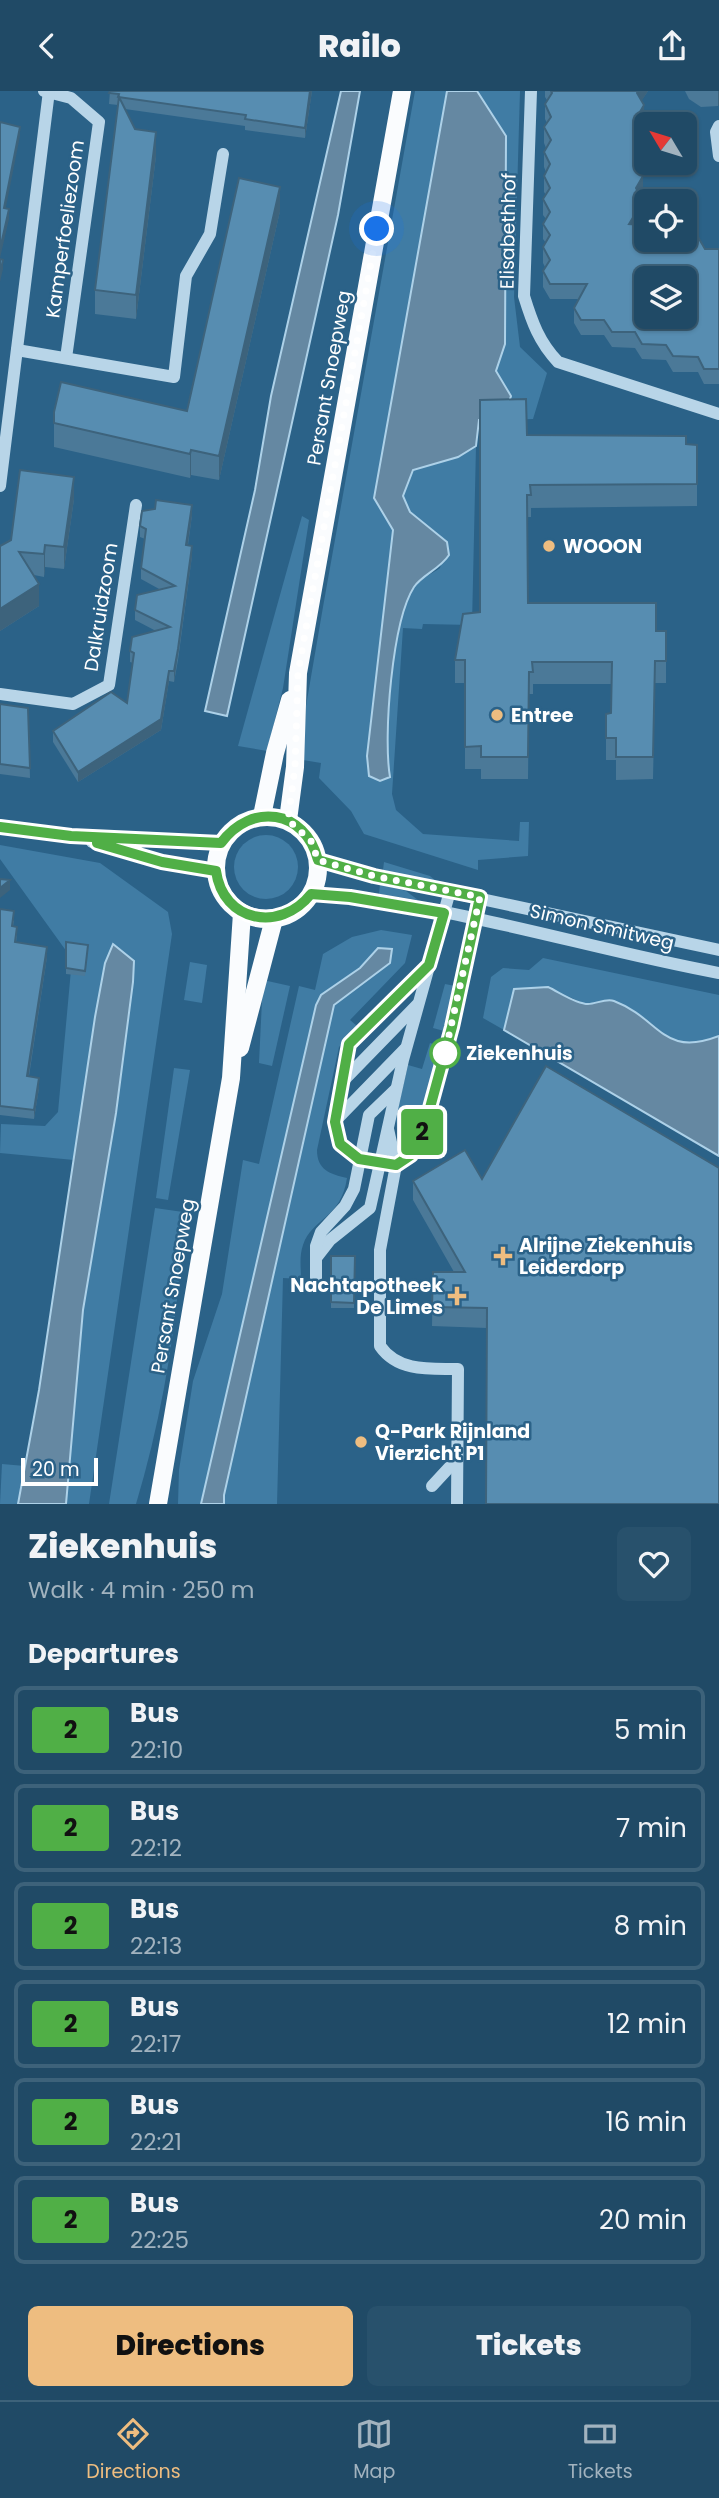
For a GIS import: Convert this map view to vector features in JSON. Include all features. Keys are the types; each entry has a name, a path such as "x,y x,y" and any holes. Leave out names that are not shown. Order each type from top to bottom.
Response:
{"main road":[{"name":"Persant Snoepweg","path":"262,816 275,753 298,673 402,91"},
{"name":"Persant Snoepweg","path":"288,820 295,767 298,673"},
{"path":"262,816 288,820 311,841 318,860 316,883 311,894 294,911 274,919 242,913 221,891 216,871 221,843 238,825 262,816"},
{"name":"Persant Snoepweg","path":"158,1503 230,1078 242,913"},
{"name":"Persant Snoepweg","path":"230,1078 274,919"}],"street":[{"name":"Kamperfoeliezoom","path":"0,486 47,91 71,98 99,122 66,358"},
{"name":"Elisabethhof","path":"531,91 524,296 533,326 547,350 558,362 719,414"},
{"path":"719,126 716,132 716,154 719,156"},
{"path":"17,349 174,377 186,276 210,234 223,153"},
{"name":"Dalkruidzoom","path":"0,694 73,704 109,685 136,505"},
{"path":"0,827 71,836 221,843"},
{"path":"71,836 162,862 216,871"},
{"name":"Simon Smitweg","path":"318,860 365,874 719,950"},
{"path":"316,1252 370,1208 396,1088 450,891"},
{"name":"Simon Smitweg","path":"311,894 350,897 475,919 719,973"},
{"path":"429,965 349,1044 335,1122 340,1144 359,1159 396,1165 411,1155 422,1131 452,1027 480,897"},
{"path":"342,1082 420,1003"},
{"path":"335,1122 408,1046"},
{"path":"316,1279 316,1252 321,1232 345,1206 354,1189 369,1115 396,1088"},
{"path":"388,1129 396,1165 380,1250 380,1346 394,1360 408,1366 458,1369 457,1504"},
{"path":"432,1486 457,1459"}],"shaded area":[{"path":"341,91 360,91 338,215 227,716 205,711 255,490 271,396"},
{"path":"415,91 447,91 374,498 393,530 367,756 390,777 389,708 400,624 414,586 440,568 447,542 410,512 403,496 413,470 458,457 476,446 472,625 423,624 422,629 403,628 392,794 396,810 423,834 519,841 520,822 529,822 528,856 478,860 478,870 364,834 351,811 319,778 321,763 303,760 306,706"},
{"path":"447,91 477,91 506,136 505,344 496,371 511,396 503,420 479,420 476,446 458,457 413,470 403,496 410,512 447,542 449,555 417,583 406,603 391,680 388,735 390,777 380,781 369,776 367,756 393,530 374,498"},
{"path":"477,91 520,91 514,297 520,347 547,373 533,419 503,420 496,371 505,344 506,136"},
{"path":"302,516 309,520 283,688 267,751 238,746"},
{"path":"266,835 278,837 289,844 296,855 296,879 289,890 278,897 266,899 254,897 243,890 236,879 234,867 236,855 243,844 254,837"},
{"path":"0,845 100,863 168,912 172,934 89,1504 66,1504 83,1310 116,1113 133,982 95,1017 74,1160 0,1153 1,1124 45,1126 58,1112 72,959 0,859"},
{"path":"384,862 430,876 437,882 383,870"},
{"path":"380,884 406,891 418,900 379,894"},
{"path":"381,930 412,935 405,963 350,1020 357,1026 339,1047 317,1150 322,1167 347,1178 344,1192 333,1210 307,1236 301,1253 301,1279 283,1278 277,1504 224,1504 224,1495 334,1004 390,963 378,948 360,968 322,994 316,1005 201,1504 178,1504 179,1470 193,1381 222,1294 243,1160 259,1164 299,986 315,990 323,954 352,937"},
{"path":"113,944 134,961 133,982 116,1113 83,1310 66,1504 18,1504 39,1390 95,1017 105,963"},
{"path":"378,948 392,949 390,963 334,1005 224,1504 201,1504 316,1005 321,995 360,968"},
{"path":"543,958 719,995 719,1036 700,1044 675,1043 645,1018 611,1000 585,1004 548,987 514,989 504,1030 483,1018 491,977 503,968 529,970"},
{"path":"190,962 207,965 202,1003 184,1000"},
{"path":"263,980 290,986 272,1066 259,1063"},
{"path":"445,984 455,986 444,1031 433,1028"},
{"path":"548,987 583,1003 614,1001 673,1039 700,1042 719,1036 719,1156 504,1030 514,989"},
{"path":"430,1043 440,1046 424,1103 401,1145 398,1144 396,1116 408,1065 422,1069"},
{"path":"174,1068 190,1070 168,1200 156,1198"},
{"path":"155,1208 183,1212 169,1360 155,1433 136,1504 109,1504"},
{"path":"2,1464 25,1466 18,1504 0,1504"}],"building":[{"path":"310,91 305,128 245,119 246,115 118,97 119,94 109,93"},
{"path":"551,91 638,91 644,105 640,112 634,112 634,175 643,176 634,189 634,216 629,224 634,224 634,252 697,252 697,237 705,249 719,249 719,369 704,369 698,357 673,356 666,345 642,344 635,332 612,332 604,320 581,320 574,308 587,284 550,284 543,271 550,260 543,247 550,235 543,224 550,212 543,199 550,188 544,176 550,164 544,152 551,140 544,127 551,117 545,104"},
{"path":"119,97 135,129 156,132 136,295 95,290"},
{"path":"0,122 20,127 4,208 9,209 0,249"},
{"path":"239,178 280,187 219,456 191,450 190,454 54,423 61,382 187,411"},
{"path":"526,399 527,435 686,436 686,444 697,445 697,484 530,485 531,495 527,495 528,603 656,603 656,631 666,631 666,661 655,661 653,757 616,757 616,738 606,738 606,714 611,713 612,662 532,662 533,672 529,672 528,757 481,757 481,746 465,747 465,660 455,660 463,614 480,612 480,400"},
{"path":"20,470 74,477 64,547 45,545 44,554 19,552 39,584 0,609 0,546 11,540"},
{"path":"156,500 192,505 186,545 192,546 178,649 174,671 169,671 161,719 78,772 53,731 111,692 127,703 134,653 130,651 132,637 170,627 135,610 137,595 175,586 141,568 146,529 140,526 142,511 155,509"},
{"path":"0,704 28,708 30,768 0,764"},
{"path":"0,879 10,880 0,888"},
{"path":"0,909 14,911 12,926 17,927 15,942 47,947 27,1076 39,1078 34,1110 0,1106"},
{"path":"66,942 88,945 85,971 66,968"},
{"path":"546,1066 719,1168 719,1504 486,1504 487,1308 432,1307 433,1272 465,1272 413,1181 465,1150 482,1179"},
{"path":"331,1256 355,1256 354,1303 331,1302"}],"bus line":[{"name":"2","path":"0,827 71,836 221,843 238,825 250,819 271,816 297,825 311,841 318,860 355,872 480,897 463,979 433,1098 411,1155 396,1165 359,1159 340,1144 335,1122 349,1044 429,965 444,913 369,899 311,894 304,903 284,916 274,919 251,917 226,899 217,881 216,871 162,862 97,843"}],"place":[{"name":"WOOON","path":"549,546"},
{"name":"Entree","path":"497,715"},
{"name":"Ziekenhuis","path":"445,1053"},
{"name":"Alrijne Ziekenhuis Leiderdorp","path":"503,1256"},
{"name":"Nachtapotheek De Limes","path":"457,1296"},
{"name":"Q-Park Rijnland Vierzicht P1","path":"361,1442"}],"route":[{"path":"377,229 298,673 295,767 288,820 305,833 318,860 355,872 480,897 445,1053"}]}
